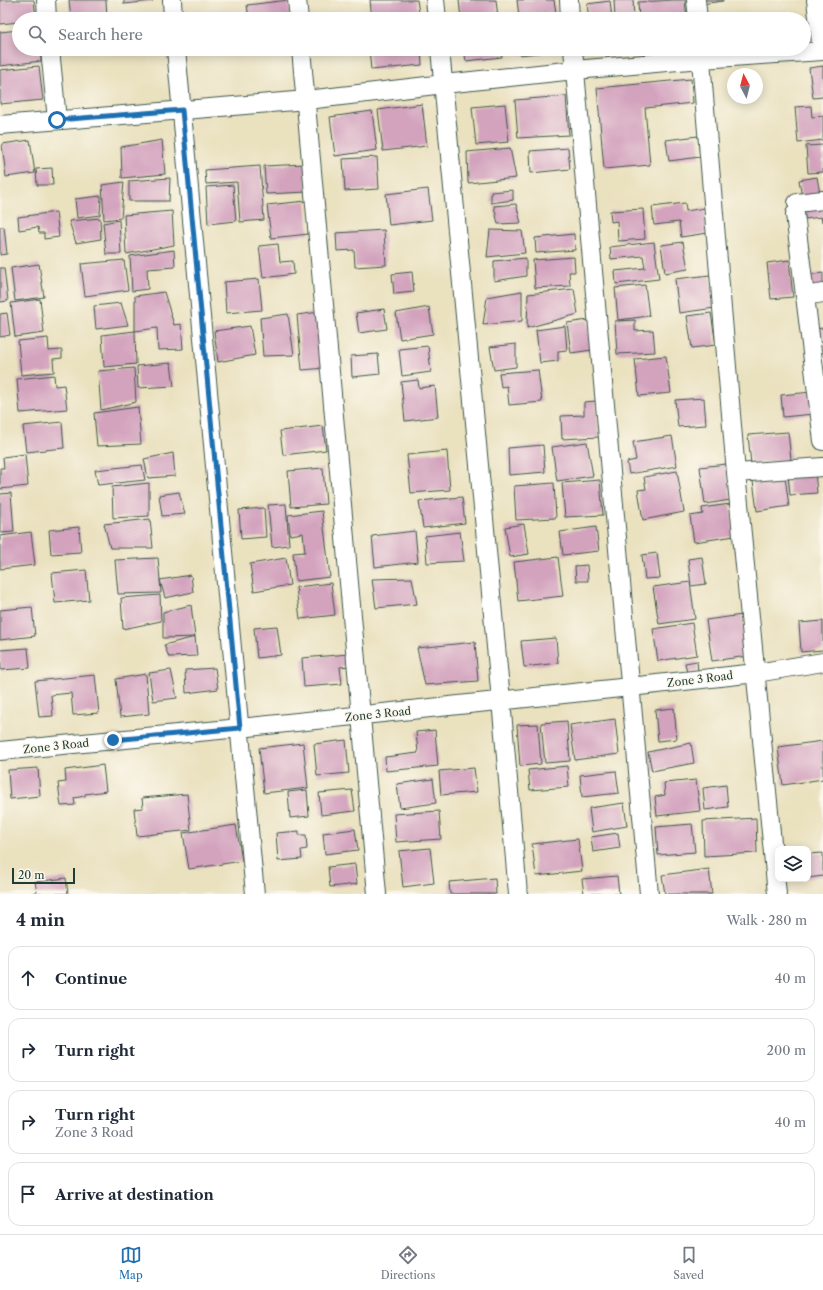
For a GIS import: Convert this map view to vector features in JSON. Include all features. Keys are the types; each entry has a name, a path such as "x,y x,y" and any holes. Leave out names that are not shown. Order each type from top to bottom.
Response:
{"street":[{"path":"46,0 47,12"},
{"path":"172,0 173,12"},
{"path":"297,0 298,12"},
{"path":"435,0 436,12"},
{"path":"569,0 570,12"},
{"path":"696,0 697,12"},
{"path":"811,51 823,51 816,0"},
{"path":"51,56 57,120"},
{"path":"177,56 255,894"},
{"path":"303,56 377,894"},
{"path":"441,56 518,894"},
{"path":"574,56 649,894"},
{"path":"0,125 306,100 575,70 685,56"},
{"path":"701,56 736,473 778,894"},
{"path":"823,200 796,209 823,441"},
{"path":"805,296 823,293"},
{"path":"736,473 823,467"},
{"name":"Zone 3 Road","path":"0,751 360,716 630,687 756,673 823,662"}],"building":[{"path":"0,0 34,0 35,12 12,12 12,23 0,24"},
{"path":"69,0 106,0 107,12 70,12"},
{"path":"124,0 152,0 153,1 124,4"},
{"path":"289,0 290,12 248,12 247,5"},
{"path":"370,0 417,0 419,12 371,12"},
{"path":"459,0 496,0 497,12 460,12"},
{"path":"517,0 554,0 556,12 518,12"},
{"path":"614,0 633,0 634,12 615,12"},
{"path":"685,0 686,12 639,12 638,2"},
{"path":"701,0 723,0 723,1 701,4"},
{"path":"610,1 611,12 588,12 587,4"},
{"path":"12,31 12,56 41,56 41,61 0,66 0,32"},
{"path":"370,56 421,56 422,65 371,70"},
{"path":"465,56 502,56 502,57 466,61"},
{"path":"39,66 43,100 0,104 0,70"},
{"path":"823,66 823,97 813,98 809,68"},
{"path":"691,79 693,103 645,108 650,165 604,169 597,88"},
{"path":"566,96 569,135 518,138 515,100"},
{"path":"422,104 427,146 383,151 378,110"},
{"path":"505,104 509,142 476,145 472,107"},
{"path":"811,106 812,117 823,116 823,140 798,143 795,107"},
{"path":"372,111 377,150 335,156 330,117"},
{"path":"698,136 700,157 669,161 666,140"},
{"path":"30,140 35,173 6,177 2,144"},
{"path":"162,140 165,174 122,178 121,147"},
{"path":"823,145 823,172 808,173 806,146"},
{"path":"510,148 516,178 468,183 467,152"},
{"path":"568,148 570,169 531,173 530,151"},
{"path":"377,157 379,189 345,191 343,159"},
{"path":"306,164 307,192 266,194 264,166"},
{"path":"260,166 264,220 240,222 237,182 206,184 205,170"},
{"path":"52,168 53,185 37,185 36,169"},
{"path":"817,177 821,200 803,203 799,180"},
{"path":"170,178 169,201 129,201 129,181"},
{"path":"124,182 121,218 104,220 102,185"},
{"path":"233,185 236,221 208,224 206,187"},
{"path":"428,189 432,220 389,225 386,194"},
{"path":"513,190 513,200 491,203 491,192"},
{"path":"101,196 100,215 77,218 75,199"},
{"path":"306,201 309,234 271,238 267,205"},
{"path":"823,202 823,222 821,217 805,219 804,204"},
{"path":"685,203 686,211 705,208 708,233 681,237 679,222 654,225 652,207"},
{"path":"516,204 521,223 498,224 494,206"},
{"path":"643,209 645,239 618,241 617,221 611,222 610,211"},
{"path":"172,211 174,245 126,254 124,215"},
{"path":"56,212 59,237 44,239 44,233 39,233 38,227 19,230 18,217"},
{"path":"100,218 101,239 76,243 69,221"},
{"path":"119,220 121,254 106,254 103,223"},
{"path":"0,227 4,227 7,254 0,255"},
{"path":"384,230 386,265 355,267 354,250 337,251 336,233"},
{"path":"490,230 522,231 525,253 487,257"},
{"path":"574,234 575,250 536,253 535,238"},
{"path":"654,242 659,279 616,284 615,271 645,268 643,256 611,259 610,247"},
{"path":"683,242 688,269 665,273 661,245"},
{"path":"278,244 280,262 293,261 294,274 263,278 259,246"},
{"path":"174,250 175,267 147,269 148,289 132,291 130,256"},
{"path":"574,257 575,272 569,272 570,286 535,288 533,260"},
{"path":"526,258 526,276 494,281 494,261"},
{"path":"124,260 128,290 85,296 81,264"},
{"path":"789,260 793,297 771,299 767,263"},
{"path":"39,264 44,297 15,301 11,268"},
{"path":"0,268 4,268 8,301 0,302"},
{"path":"412,272 414,292 394,294 392,274"},
{"path":"823,273 823,291 808,293 806,275"},
{"path":"710,275 715,308 679,313 675,279"},
{"path":"259,279 262,310 226,313 224,282"},
{"path":"645,285 649,316 618,320 615,288"},
{"path":"574,289 578,314 527,328 528,294"},
{"path":"522,291 522,321 483,325 487,297"},
{"path":"164,292 174,325 181,324 183,349 158,350 157,328 135,331 135,296"},
{"path":"40,299 44,333 15,337 11,303"},
{"path":"121,303 128,325 96,329 94,306"},
{"path":"429,307 433,334 400,339 396,313"},
{"path":"384,309 387,329 359,333 356,313"},
{"path":"319,312 325,368 302,370 297,315"},
{"path":"7,313 10,335 0,337 0,314"},
{"path":"711,313 716,345 692,348 687,316"},
{"path":"288,314 294,355 263,356 260,318"},
{"path":"588,320 592,350 571,353 567,323"},
{"path":"635,320 635,331 653,330 655,352 617,354 615,321"},
{"path":"250,326 255,355 218,362 214,331"},
{"path":"565,326 567,350 558,351 558,361 540,363 536,330"},
{"path":"823,328 823,353 817,353 815,329"},
{"path":"135,331 136,364 104,367 102,335"},
{"path":"48,338 49,351 62,350 62,358 53,359 54,372 21,375 18,341"},
{"path":"516,344 516,367 494,370 490,347"},
{"path":"428,346 431,372 402,376 399,349"},
{"path":"378,354 380,374 352,377 351,356"},
{"path":"666,356 671,393 639,396 635,359"},
{"path":"171,363 174,386 138,388 137,366"},
{"path":"134,368 136,402 101,410 98,371"},
{"path":"538,370 542,402 509,405 507,386 501,387 499,373"},
{"path":"54,375 55,386 64,385 67,409 20,413 17,379"},
{"path":"418,380 419,388 435,386 438,417 405,421 401,382"},
{"path":"812,392 813,414 783,417 781,395"},
{"path":"704,398 706,425 678,427 675,400"},
{"path":"596,401 599,437 562,439 561,416 584,415 584,402"},
{"path":"138,407 141,444 97,446 94,413"},
{"path":"62,422 64,448 26,452 23,426"},
{"path":"323,426 326,450 283,455 280,431"},
{"path":"788,432 791,460 751,464 748,435"},
{"path":"672,436 677,466 629,474 627,462 636,460 633,442"},
{"path":"587,442 593,476 557,481 552,447"},
{"path":"543,445 545,472 509,475 508,448"},
{"path":"447,451 450,490 411,493 407,455"},
{"path":"173,453 175,476 148,478 144,459"},
{"path":"25,454 28,486 0,489 0,468 4,468 3,457"},
{"path":"726,464 731,500 705,504 700,467"},
{"path":"142,465 145,480 98,485 95,470"},
{"path":"323,468 326,504 291,507 288,471"},
{"path":"677,471 684,512 643,520 638,490 646,489 644,477"},
{"path":"815,472 817,493 790,495 788,475"},
{"path":"785,477 789,506 757,511 753,481"},
{"path":"600,480 603,515 565,517 562,483"},
{"path":"149,483 149,516 113,518 112,487"},
{"path":"554,483 556,518 516,520 514,486"},
{"path":"179,492 185,514 162,516 159,495"},
{"path":"11,493 14,532 0,533 0,494"},
{"path":"462,497 465,523 423,528 419,501"},
{"path":"286,504 289,545 272,547 268,505"},
{"path":"730,504 735,536 694,542 690,516 703,514 702,508"},
{"path":"264,508 266,537 241,539 239,510"},
{"path":"322,511 330,577 296,581 293,553 305,552 303,533 290,535 288,515"},
{"path":"150,519 153,548 110,548 104,524"},
{"path":"524,524 529,554 510,557 505,527"},
{"path":"79,527 81,552 51,554 49,530"},
{"path":"596,527 599,551 563,555 560,532"},
{"path":"415,531 418,562 375,567 372,536"},
{"path":"31,532 35,565 0,569 0,536"},
{"path":"460,532 464,561 427,563 425,536"},
{"path":"657,553 660,578 645,579 642,555"},
{"path":"558,557 563,596 518,601 514,562"},
{"path":"702,557 706,584 691,586 688,559"},
{"path":"158,558 161,593 118,594 115,560"},
{"path":"286,558 290,585 254,591 250,564"},
{"path":"587,565 588,581 576,581 575,566"},
{"path":"86,570 89,600 55,603 52,573"},
{"path":"191,575 193,592 165,598 160,580"},
{"path":"412,578 417,604 376,608 372,579"},
{"path":"690,582 695,619 659,624 653,587"},
{"path":"331,583 335,615 300,619 296,587"},
{"path":"160,595 161,621 123,629 121,598"},
{"path":"191,605 195,637 163,638 163,612"},
{"path":"32,607 35,636 0,640 0,610"},
{"path":"742,615 748,656 712,661 706,620"},
{"path":"823,621 823,650 801,652 799,623"},
{"path":"692,623 697,655 658,661 653,629"},
{"path":"277,626 281,655 257,658 254,628"},
{"path":"195,637 197,656 169,657 164,645"},
{"path":"556,638 558,663 524,667 521,641"},
{"path":"475,642 478,681 425,685 417,648"},
{"path":"28,648 30,668 1,670 0,650"},
{"path":"349,654 351,666 340,667 342,684 304,687 302,658"},
{"path":"697,661 698,671 687,673 685,663"},
{"path":"215,668 218,689 186,693 185,670"},
{"path":"171,670 177,698 153,701 149,673"},
{"path":"146,674 149,714 120,717 116,679"},
{"path":"95,675 99,713 73,715 71,693 51,695 53,716 39,717 35,681"},
{"path":"674,708 677,739 658,741 655,710"},
{"path":"615,719 619,754 575,760 570,725"},
{"path":"567,721 570,761 545,763 541,723"},
{"path":"538,724 541,764 520,766 517,725"},
{"path":"435,730 438,766 386,771 385,757 418,753 416,732"},
{"path":"346,740 349,773 317,776 314,744"},
{"path":"823,741 823,779 783,785 778,747"},
{"path":"303,743 308,788 264,793 259,748"},
{"path":"691,743 694,763 652,771 648,752"},
{"path":"103,765 106,791 85,794 85,796 74,798 75,805 61,806 58,783 66,782 65,770"},
{"path":"567,766 569,787 530,790 528,770"},
{"path":"38,768 40,796 10,799 8,770"},
{"path":"474,768 477,792 441,795 439,771"},
{"path":"616,771 619,793 582,797 580,775"},
{"path":"433,779 436,803 400,808 397,784"},
{"path":"696,780 700,811 657,816 655,797 665,795 664,783"},
{"path":"726,785 728,807 705,810 703,788"},
{"path":"307,790 309,816 290,818 288,792"},
{"path":"352,790 355,811 321,815 319,793"},
{"path":"187,794 191,830 137,836 134,809 143,808 142,798"},
{"path":"624,803 627,826 592,832 589,808"},
{"path":"439,811 441,839 396,842 394,814"},
{"path":"756,818 757,853 704,856 703,821"},
{"path":"692,824 695,852 658,855 656,827"},
{"path":"236,825 242,861 189,869 183,833"},
{"path":"355,829 358,850 325,854 323,833"},
{"path":"299,831 299,835 306,835 307,849 301,850 302,859 278,861 276,833"},
{"path":"618,833 620,848 593,852 591,837"},
{"path":"578,839 582,871 536,876 532,844"},
{"path":"430,848 434,883 403,887 399,851"},
{"path":"823,853 823,876 811,878 811,854"},
{"path":"355,864 357,884 330,887 328,867"},
{"path":"709,869 712,894 665,894 662,875"},
{"path":"617,876 619,894 584,894 582,879"},
{"path":"66,878 68,894 32,894 37,892 35,882"},
{"path":"495,878 496,894 450,894 449,882"}],"route":[{"path":"57,120 182,110 240,728 113,740"}]}
